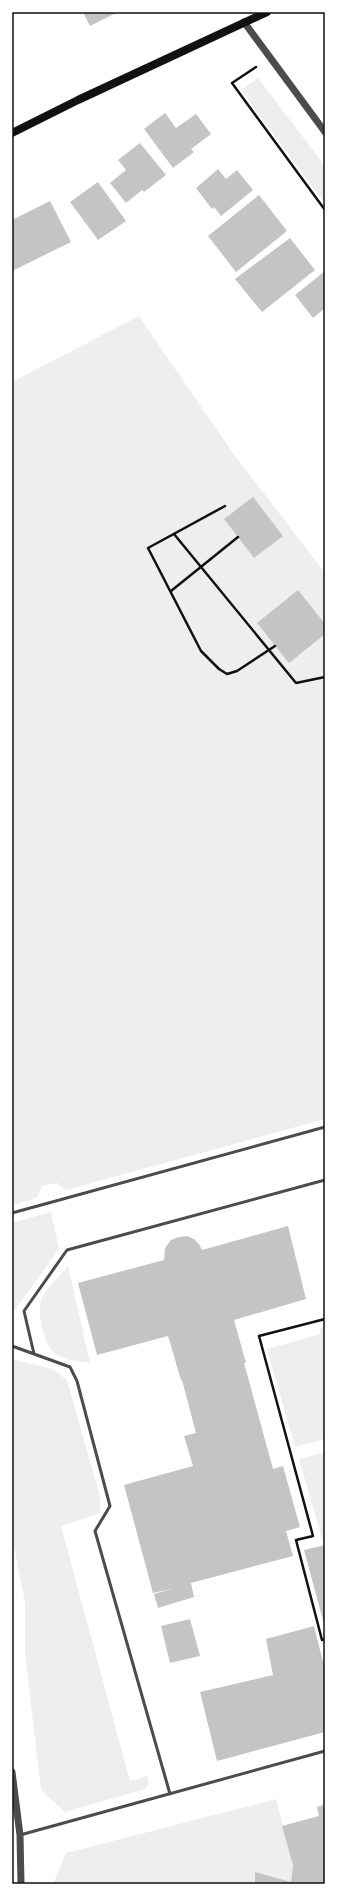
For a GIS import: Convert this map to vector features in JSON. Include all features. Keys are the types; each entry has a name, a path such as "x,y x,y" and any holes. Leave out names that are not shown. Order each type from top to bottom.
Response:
{"main road":[{"path":"12,134 267,12"}],"street":[{"path":"244,22 325,132"},
{"path":"12,1772 20,1835 21,1884"}],"lane":[{"path":"12,1213 325,1127"},
{"path":"34,1354 24,1311 67,1250 325,1180"},
{"path":"12,1346 70,1368 77,1381 110,1506 95,1531 170,1794"},
{"path":"20,1835 325,1751"}],"path":[{"path":"270,58 232,83 325,210"},
{"path":"225,506 148,548 201,651 219,669 227,674 237,671 275,646"},
{"path":"174,534 296,683 325,677"},
{"path":"171,591 202,568 238,537"},
{"path":"325,1319 259,1336 313,1536 296,1540 322,1640 325,1639"}],"shaded area":[{"path":"258,78 325,166 325,204 241,90"},
{"path":"139,316 230,449 325,573 325,1119 66,1190 57,1183 42,1186 37,1198 12,1205 12,382"},
{"path":"51,1212 59,1249 12,1314 12,1223"},
{"path":"68,1266 90,1363 70,1360 52,1351 43,1333 41,1325 40,1303 42,1297"},
{"path":"325,1327 325,1439 295,1447 267,1349 321,1334 319,1328"},
{"path":"12,1359 52,1369 67,1380 100,1496 100,1513 61,1526 130,1781 147,1776 149,1783 145,1789 65,1812 41,1790 25,1652 25,1602 12,1537"},
{"path":"325,1452 325,1538 322,1539 299,1459"},
{"path":"276,1799 293,1865 291,1882 255,1872 255,1884 53,1884 66,1853"}],"building":[{"path":"83,12 118,12 90,26"},
{"path":"165,113 176,128 196,114 211,134 191,149 194,152 173,168 144,129"},
{"path":"140,143 166,175 144,192 142,190 126,203 110,183 126,170 118,160"},
{"path":"218,169 226,179 237,170 253,190 221,216 214,207 212,209 196,188"},
{"path":"98,182 126,221 98,240 70,202"},
{"path":"259,195 287,231 236,272 208,236"},
{"path":"50,201 71,242 12,271 12,220"},
{"path":"290,238 315,270 262,312 235,279"},
{"path":"325,271 325,308 313,318 295,295"},
{"path":"253,497 283,536 254,558 224,519"},
{"path":"298,590 325,624 325,634 289,663 257,623"},
{"path":"288,1226 306,1299 234,1320 246,1363 244,1363 273,1469 283,1466 300,1527 286,1531 293,1556 191,1583 194,1597 158,1608 154,1594 171,1589 153,1593 124,1485 193,1466 184,1436 196,1433 182,1380 168,1336 97,1355 78,1283 164,1260 165,1248 171,1240 179,1237 187,1236 194,1239 202,1250"},
{"path":"325,1545 325,1623 324,1624 304,1550"},
{"path":"190,1619 200,1656 170,1663 161,1626"},
{"path":"314,1626 323,1662 325,1661 325,1732 217,1761 200,1692 273,1675 266,1639"},
{"path":"323,1805 325,1814 325,1884 255,1884 255,1872 291,1882 293,1865 282,1826 319,1816 317,1807"}]}
